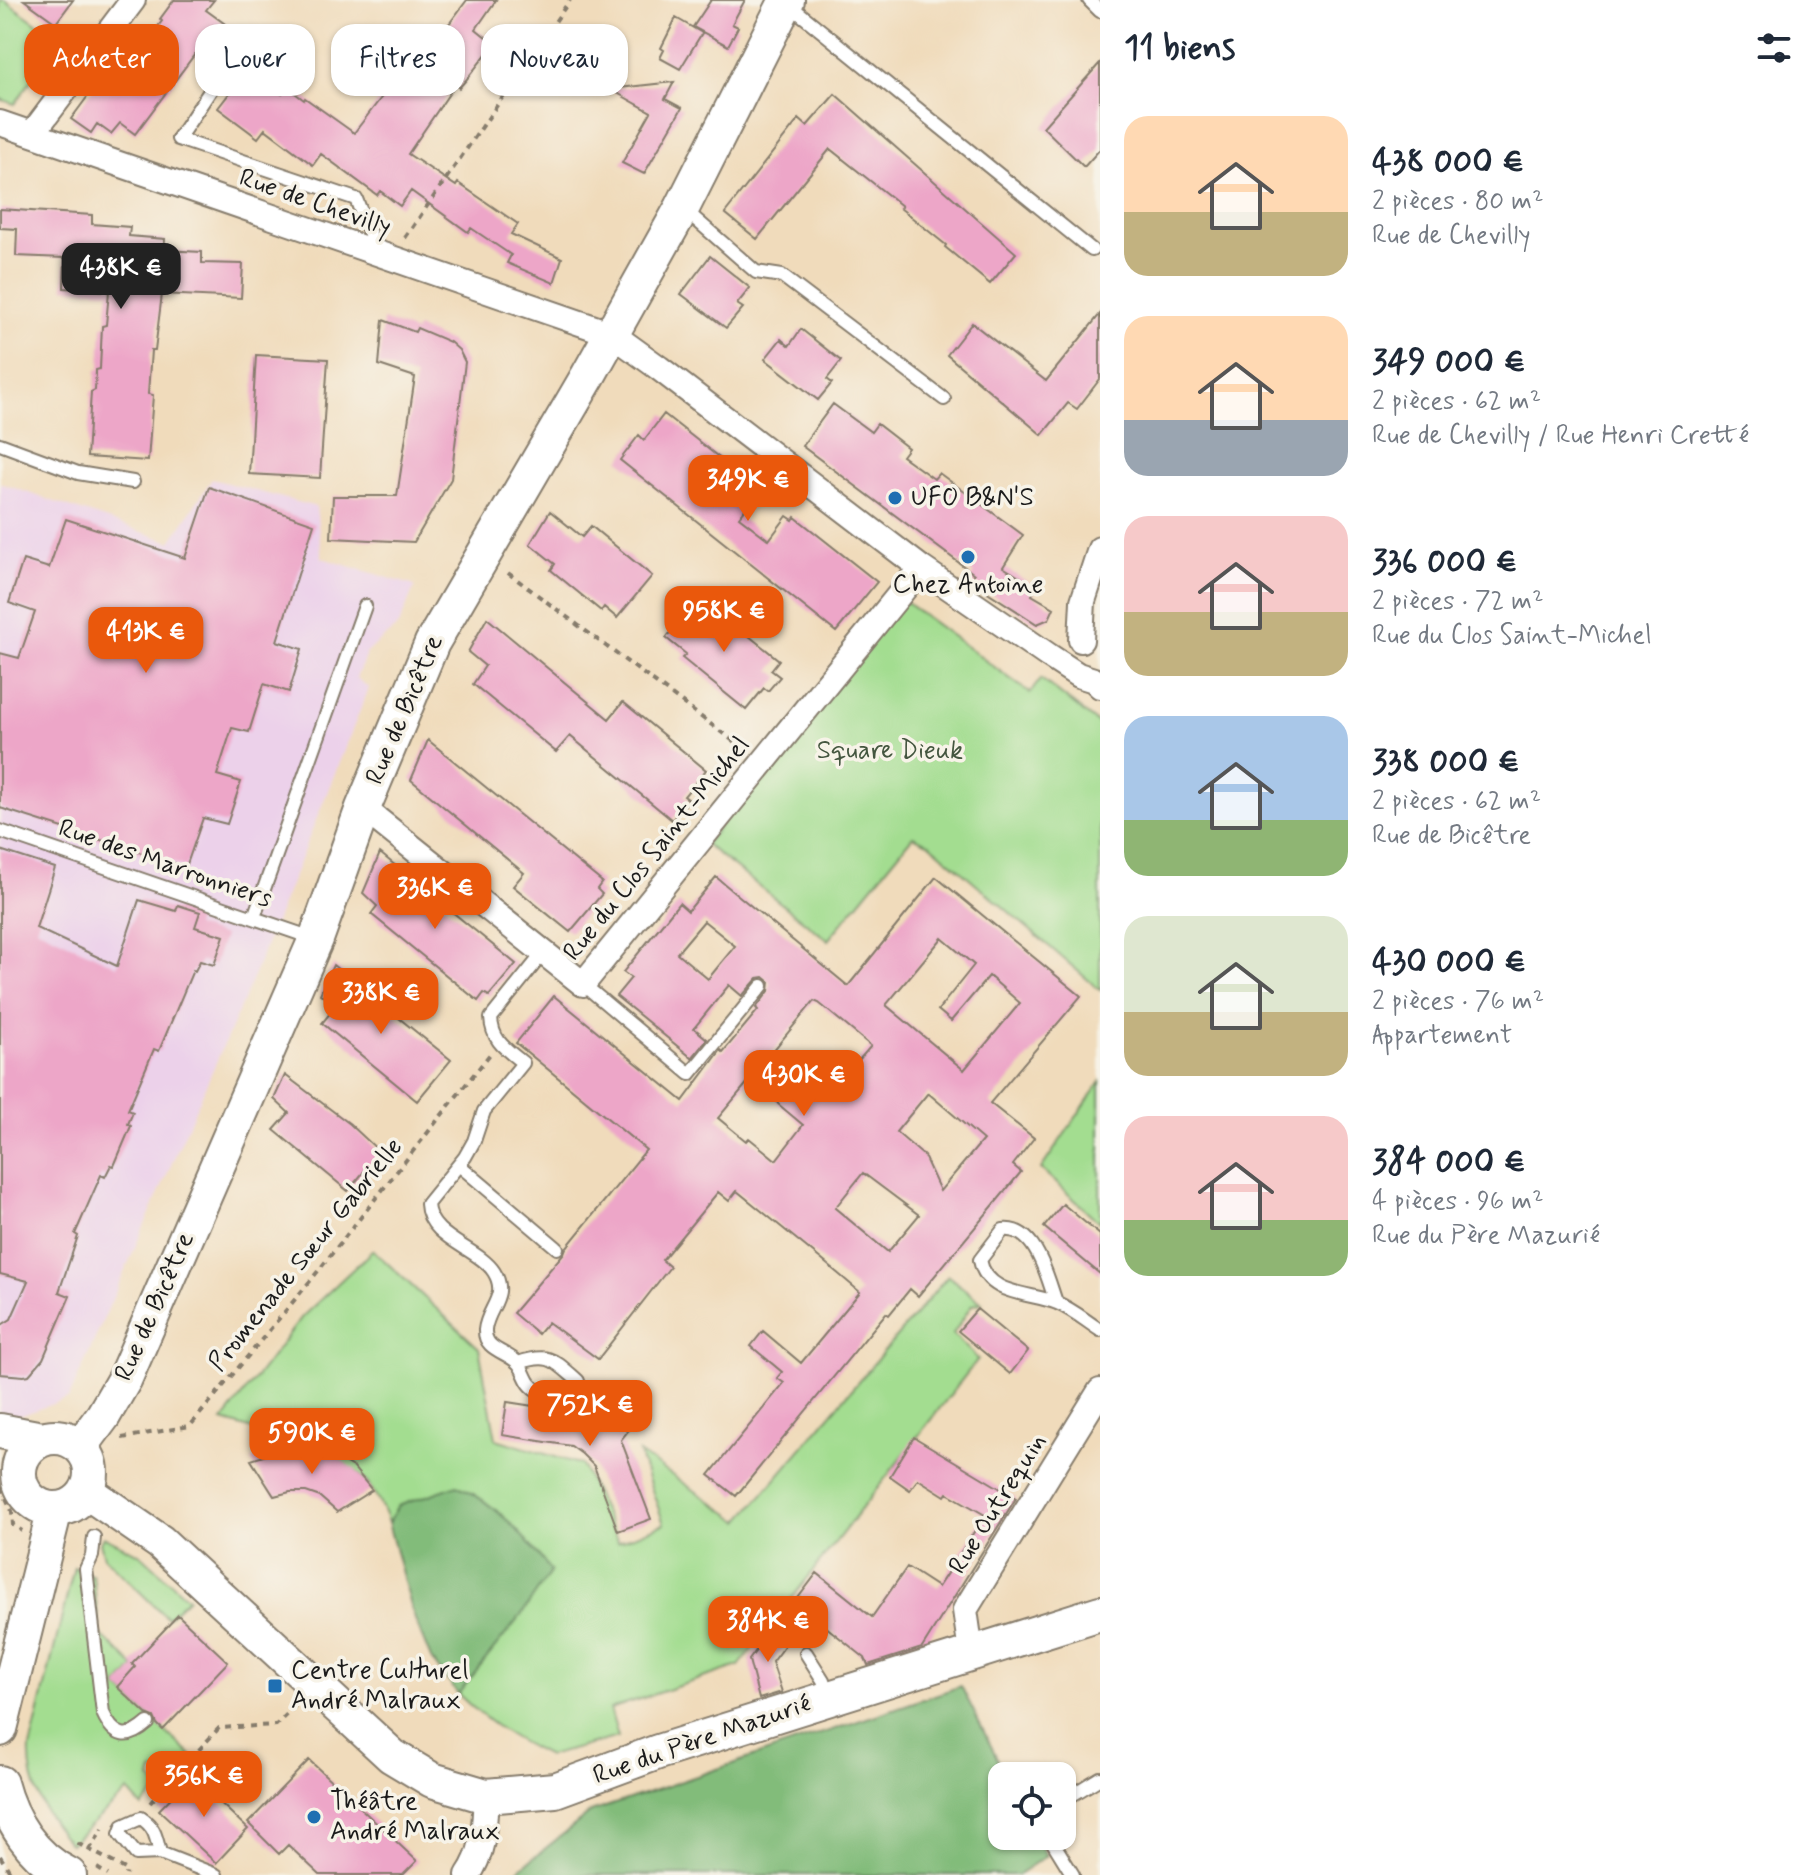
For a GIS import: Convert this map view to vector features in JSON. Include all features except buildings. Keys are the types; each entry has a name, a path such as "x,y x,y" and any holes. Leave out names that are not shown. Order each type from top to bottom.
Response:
{"main road":[{"name":"Rue de Bicêtre","path":"80,1447 125,1378 316,939 363,808 432,643 682,208 787,1"},
{"path":"0,1431 42,1439 62,1437 80,1447 90,1463 90,1482 73,1504 36,1514"},
{"path":"0,1729 36,1514 22,1487 7,1473 26,1451 42,1439"},
{"path":"86,1491 160,1542 392,1756 432,1780 486,1796"},
{"path":"0,1652 36,1514"},
{"name":"Rue du Père Mazurié","path":"486,1796 555,1790 658,1752 1100,1613"},
{"path":"0,1783 6,1805 36,1852 80,1858"},
{"path":"0,1828 24,1862 40,1875"}],"street":[{"path":"32,134 133,0"},
{"name":"Rue de Chevilly","path":"0,123 612,334 921,568 1078,675 1098,681"},
{"path":"1081,640 1083,601 1100,549"},
{"name":"Rue du Clos Saint-Michel","path":"363,808 583,984 921,568"},
{"name":"Rue Outrequin","path":"971,1652 965,1610 1100,1391"},
{"path":"468,1875 479,1860 486,1796"}],"lane":[{"path":"1089,0 1100,11"},
{"path":"787,1 1092,250"},
{"path":"207,96 178,139 356,199 384,257"},
{"path":"682,208 756,272 782,276 944,399"},
{"path":"0,444 78,473 133,482"},
{"path":"254,917 365,606"},
{"name":"Rue des Marronniers","path":"0,831 316,939"},
{"path":"518,1363 551,1358 578,1381 580,1396 576,1398 539,1391 528,1383 518,1363 489,1344 486,1324 500,1291 495,1273 439,1228 427,1210 430,1199 471,1147 484,1111 523,1063 498,1043 491,1031 491,1018 544,952"},
{"path":"583,984 690,1074 762,986"},
{"path":"459,1165 557,1248"},
{"path":"1056,1302 1043,1267 1025,1235 1014,1228 1003,1230 980,1260 982,1271 992,1282 1024,1297 1056,1302 1100,1330"},
{"path":"94,1537 92,1556 86,1569 103,1713 109,1727 122,1734 137,1733 148,1723"},
{"path":"806,1653 823,1680 829,1697"},
{"path":"1076,1793 1100,1778"},
{"path":"160,1853 154,1828 148,1822 141,1818 123,1826 120,1834 136,1854 160,1853 216,1875"},
{"path":"1058,1850 1073,1875"}],"path":[{"path":"384,257 570,0"},
{"path":"483,555 763,763"},
{"name":"Promenade Sœur Gabrielle","path":"113,1433 123,1439 190,1426 311,1280 498,1043"},
{"path":"7,1473 13,1525 36,1514"},
{"path":"80,1858 108,1821 123,1826 145,1809 219,1728 276,1725 315,1687"},
{"path":"80,1858 108,1875"},
{"path":"80,1858 127,1870 126,1875"}],"shaded area":[{"path":"212,479 316,507 322,558 415,586 399,625 367,652 356,678 369,688 249,987 69,1398 14,1418 0,1415 0,483 171,542"}],"green space":[{"path":"0,0 4,0 38,24 24,24 24,91 15,104 0,99"},
{"name":"Square Dieuk","path":"904,601 1030,693 1041,679 1100,725 1100,990 930,844 913,836 828,940 705,844"},
{"path":"1100,1082 1100,1223 1041,1169"},
{"path":"373,1250 479,1348 496,1439 582,1465 618,1542 664,1524 639,1453 740,1521 948,1276 982,1303 972,1305 953,1334 978,1359 739,1666 610,1709 618,1737 548,1756 500,1729 458,1694 522,1614 426,1497 398,1506 388,1523 381,1505 364,1479 341,1461 223,1421 302,1317"},
{"path":"457,1485 498,1512 551,1571 522,1614 458,1694 431,1659 414,1617 388,1523 398,1506"},
{"path":"103,1536 141,1555 188,1598 167,1618 104,1557 100,1542"},
{"path":"74,1567 93,1576 100,1634 135,1667 117,1687 191,1755 171,1776 164,1769 153,1772 151,1780 159,1789 142,1807 128,1791 70,1844 46,1812 35,1788 30,1748"},
{"path":"961,1686 999,1762 988,1762 988,1850 1043,1850 1046,1856 1017,1875 512,1875 591,1812"}],"place":[{"name":"UFO B&N'S","path":"895,498"},
{"name":"Chez Antoine","path":"968,557"},
{"name":"Centre Culturel André Malraux","path":"275,1686"},
{"name":"Théâtre André Malraux","path":"314,1817"}]}
